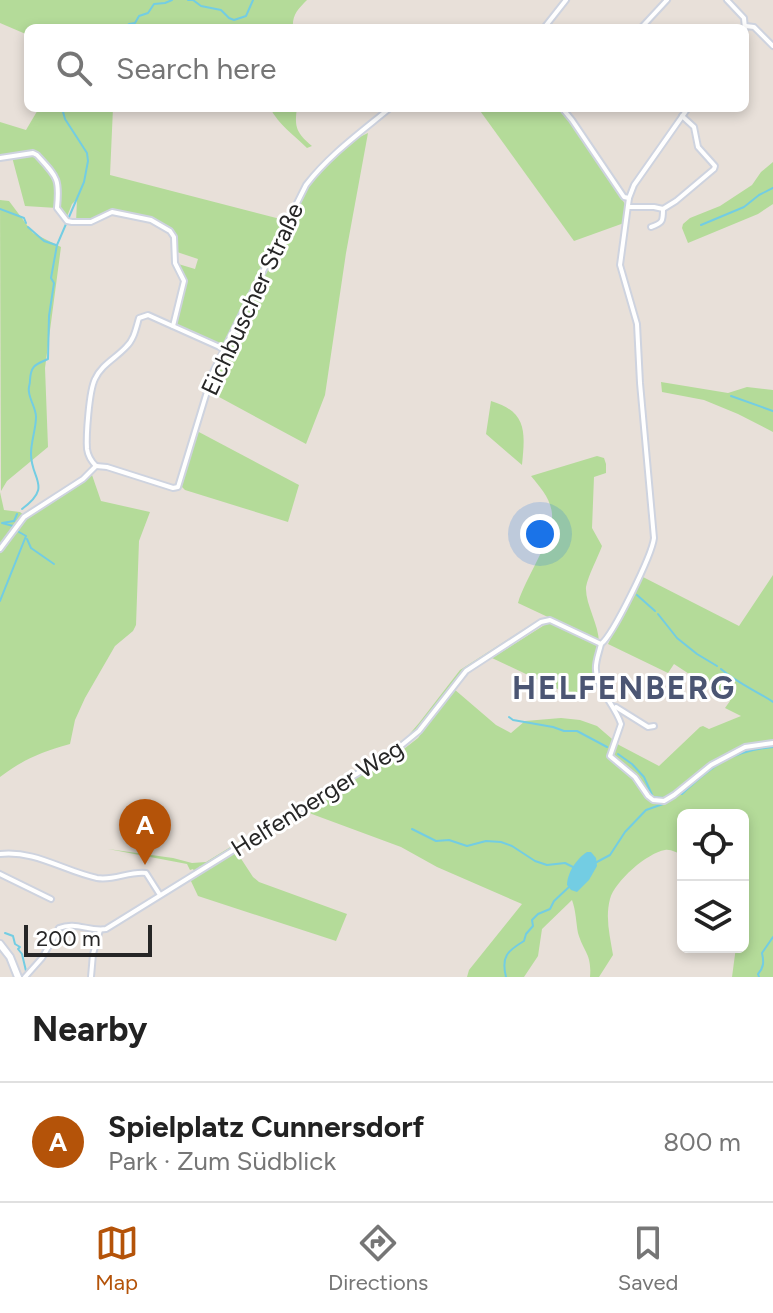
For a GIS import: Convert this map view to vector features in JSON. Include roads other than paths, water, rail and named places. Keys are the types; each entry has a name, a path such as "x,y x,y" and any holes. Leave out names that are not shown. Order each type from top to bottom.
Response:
{"street":[{"path":"547,24 566,0"},
{"path":"645,24 667,0"},
{"path":"727,0 744,18 745,24"},
{"path":"749,28 754,27 773,46"},
{"name":"Eichbuscher Straße","path":"96,466 178,487 213,372 306,185 328,160 385,112"},
{"path":"565,112 624,197 629,198"},
{"path":"685,112 634,185 629,198 620,265 637,324 654,538 648,558 616,623 601,644 596,673 621,724 610,756 635,777 648,796 661,801 674,795 711,765 745,747 773,743"},
{"path":"629,207 663,209 715,166 698,147 694,127 682,116"},
{"path":"0,158 37,155 57,180 57,208 72,222 91,222 112,212 151,220 170,231 174,237 175,263 184,281 173,326"},
{"path":"651,227 661,224 663,209"},
{"path":"0,549 24,517 74,486 96,466 87,450 88,419 95,379 132,340 139,318 148,315 224,349"},
{"name":"Helfenberger Weg","path":"100,930 409,741 466,671 541,622 550,620 601,644"},
{"path":"614,706 648,727 654,726"},
{"path":"621,724 632,718"},
{"path":"0,854 30,856 100,879 146,873 160,895"},
{"path":"0,874 51,899"},
{"path":"0,944 18,975 26,976 42,958 59,928 80,925 100,930 91,977"}],"water":[{"path":"587,852 596,858 597,866 577,892 571,890 567,880"}],"waterway":[{"path":"129,24 148,13 154,4 172,0"},
{"path":"188,0 221,10 234,20 246,16 253,0"},
{"path":"22,509 38,488 31,454 36,417 29,390 31,371 48,359 54,283 51,278 57,245 84,182 88,161 87,153 63,112"},
{"path":"701,225 744,207 773,188"},
{"path":"0,209 24,218 26,223"},
{"path":"28,227 44,241 56,245"},
{"path":"731,396 773,411"},
{"path":"13,526 2,523 14,521 17,514"},
{"path":"0,601 26,536 19,532"},
{"path":"27,539 31,548 54,564"},
{"path":"637,595 655,611"},
{"path":"658,614 677,638 717,666"},
{"path":"721,669 773,702"},
{"path":"509,717 564,731 577,731 607,747"},
{"path":"595,863 610,855 625,832 646,810 663,804 664,798 675,791 682,794 703,775 734,756 773,747"},
{"path":"618,754 644,777 653,797 664,798"},
{"path":"412,829 436,841 449,840 467,846 486,841 501,842 535,861 547,865 565,863 575,868"},
{"path":"506,977 504,964 507,955 524,941 533,926 532,920 550,909 570,886"},
{"path":"5,933 13,936 15,944 20,947 18,949 26,971"},
{"path":"759,977 762,953 773,937"}],"place":[{"name":"Spielplatz Cunnersdorf","path":"145,865"}],"district":[{"name":"HELFENBERG","path":"624,688"}]}
